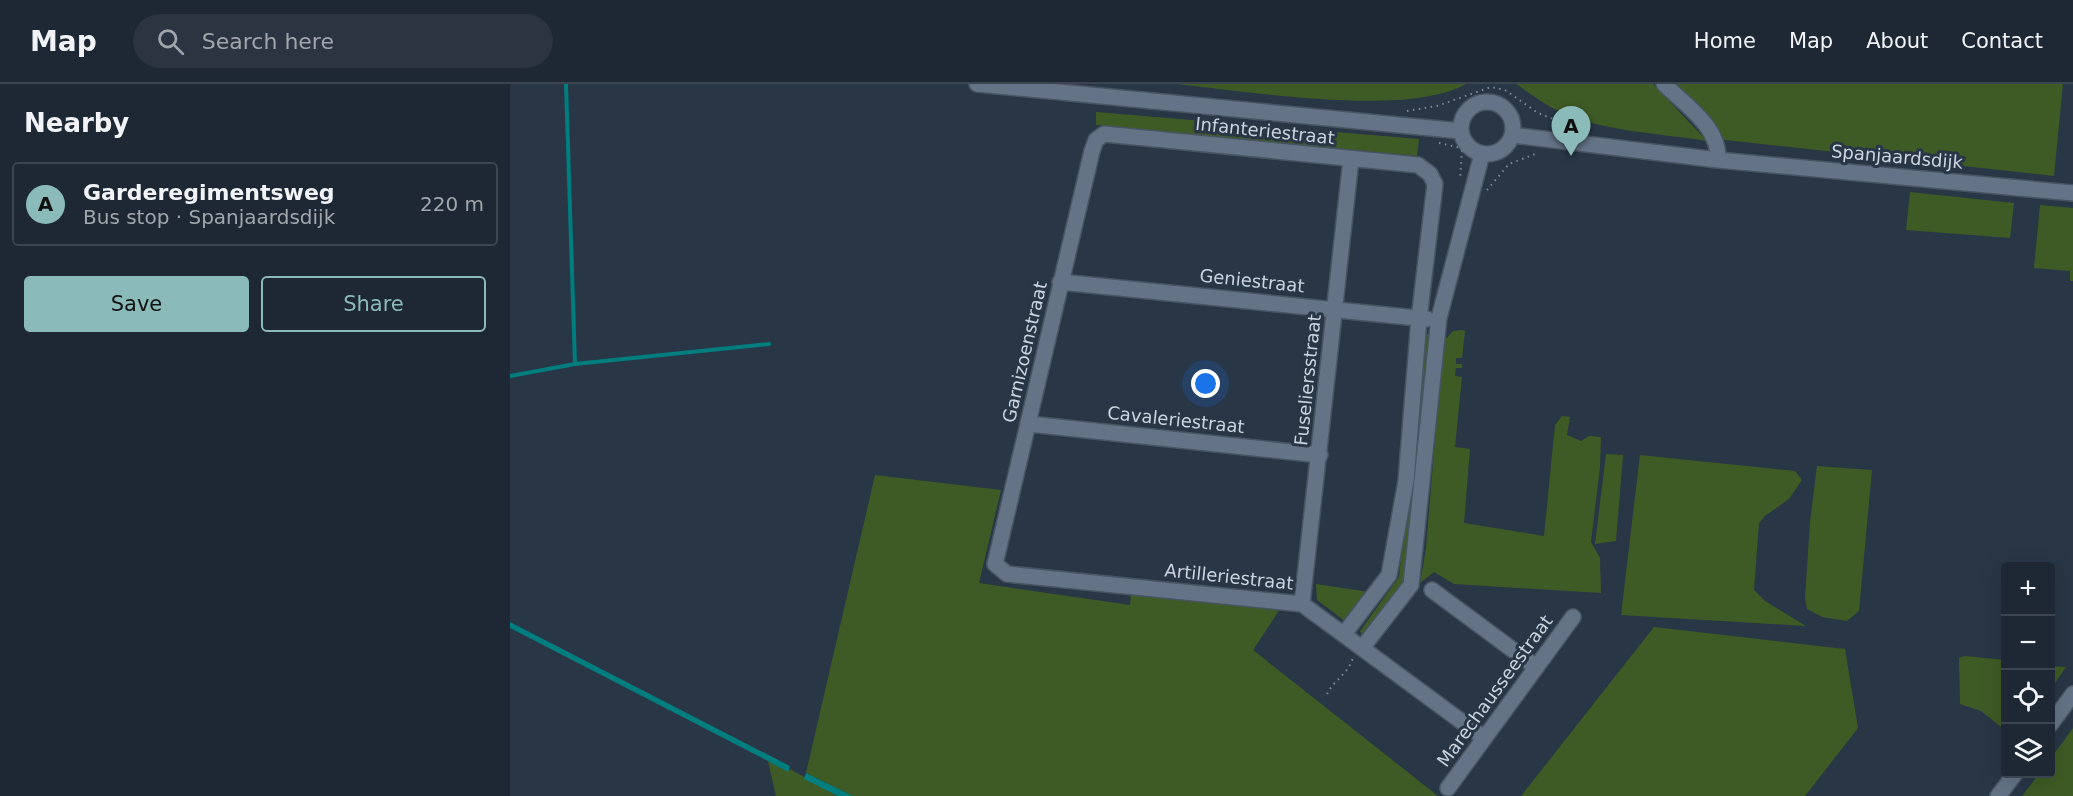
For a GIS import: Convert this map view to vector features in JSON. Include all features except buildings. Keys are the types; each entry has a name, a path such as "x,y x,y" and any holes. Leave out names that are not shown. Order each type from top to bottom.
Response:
{"street":[{"path":"976,84 1461,131"},
{"path":"1664,84 1710,129 1719,147 1718,160"},
{"path":"1484,102 1503,108 1509,115 1512,135 1504,148 1490,154 1482,154 1468,146 1461,131 1466,112 1484,102"},
{"name":"Infanteriestraat","path":"1096,140 1104,134 1418,165 1430,174 1435,184 1419,319"},
{"name":"Spanjaardsdijk","path":"1512,135 1718,160 2073,193"},
{"name":"Garnizoenstraat","path":"1000,570 995,564 997,552 1029,424 1060,282 1096,140"},
{"path":"1354,642 1411,585 1439,318 1482,154"},
{"name":"Fuseliersstraat","path":"1302,604 1351,159"},
{"name":"Geniestraat","path":"1060,282 1419,319 1439,318"},
{"path":"1354,642 1389,575 1406,481 1419,319"},
{"name":"Cavaleriestraat","path":"1029,424 1320,455"},
{"name":"Artilleriestraat","path":"1000,570 1006,574 1039,578 1302,604 1484,738"},
{"path":"1432,590 1536,667"},
{"name":"Marechausseestraat","path":"1448,788 1573,617"},
{"path":"2051,724 2073,694"},
{"path":"1998,796 2012,778"}],"path":[{"path":"1436,129 1437,141 1441,145 1457,147 1462,151 1460,181"},
{"path":"1468,208 1484,195 1509,164 1537,155 1542,139"},
{"path":"1327,694 1334,682 1351,664 1354,642"}],"shaded area":[{"path":"1176,84 1466,84 1439,94 1367,101 1283,96"},
{"path":"1516,84 1653,84 1707,141 1613,128 1576,118 1542,102"},
{"path":"1668,84 2063,84 2054,176 1725,140"},
{"path":"1096,112 1419,139 1417,156 1096,125"},
{"path":"1910,192 2014,203 2010,238 1906,230"},
{"path":"2040,205 2073,208 2073,281 2070,281 2070,271 2034,268"},
{"path":"1426,331 1430,339 1404,581 1364,634 1361,634 1360,631 1399,577"},
{"path":"1453,331 1465,331 1462,358 1456,358 1456,364 1462,364 1462,368 1456,368 1455,376 1462,377 1455,447 1470,449 1464,523 1544,536 1555,425 1562,416 1570,417 1567,435 1581,441 1589,436 1601,437 1600,467 1591,542 1600,558 1601,593 1454,584 1434,572 1420,583 1426,548 1443,342"},
{"path":"1606,454 1623,455 1616,541 1595,544"},
{"path":"1640,455 1795,471 1802,480 1789,499 1759,523 1754,590 1765,601 1806,626 1621,615"},
{"path":"1817,466 1872,470 1859,611 1847,621 1822,617 1807,609 1805,598 1810,522"},
{"path":"875,475 1001,490 979,583 1130,605 1131,592 1280,609 1253,650 1438,796 853,796 806,773"},
{"path":"1316,584 1369,592 1346,622 1317,600"},
{"path":"510,622 790,766 788,772 510,628"},
{"path":"1654,627 1845,649 1858,728 1805,796 1521,796"},
{"path":"1965,656 2001,660 2001,727 1981,711 1960,704 1959,658"},
{"path":"2055,666 2066,667 2055,683 2055,670"},
{"path":"2073,728 2073,796 2022,796 2036,778 2055,778 2055,753"},
{"path":"768,761 788,771 790,769 838,796 776,796"},
{"path":"806,773 853,796 838,796 804,779"}],"waterway":[{"path":"566,84 575,364"},
{"path":"510,376 575,364 769,344"}],"place":[{"name":"Garderegimentsweg","path":"1571,156"}]}
